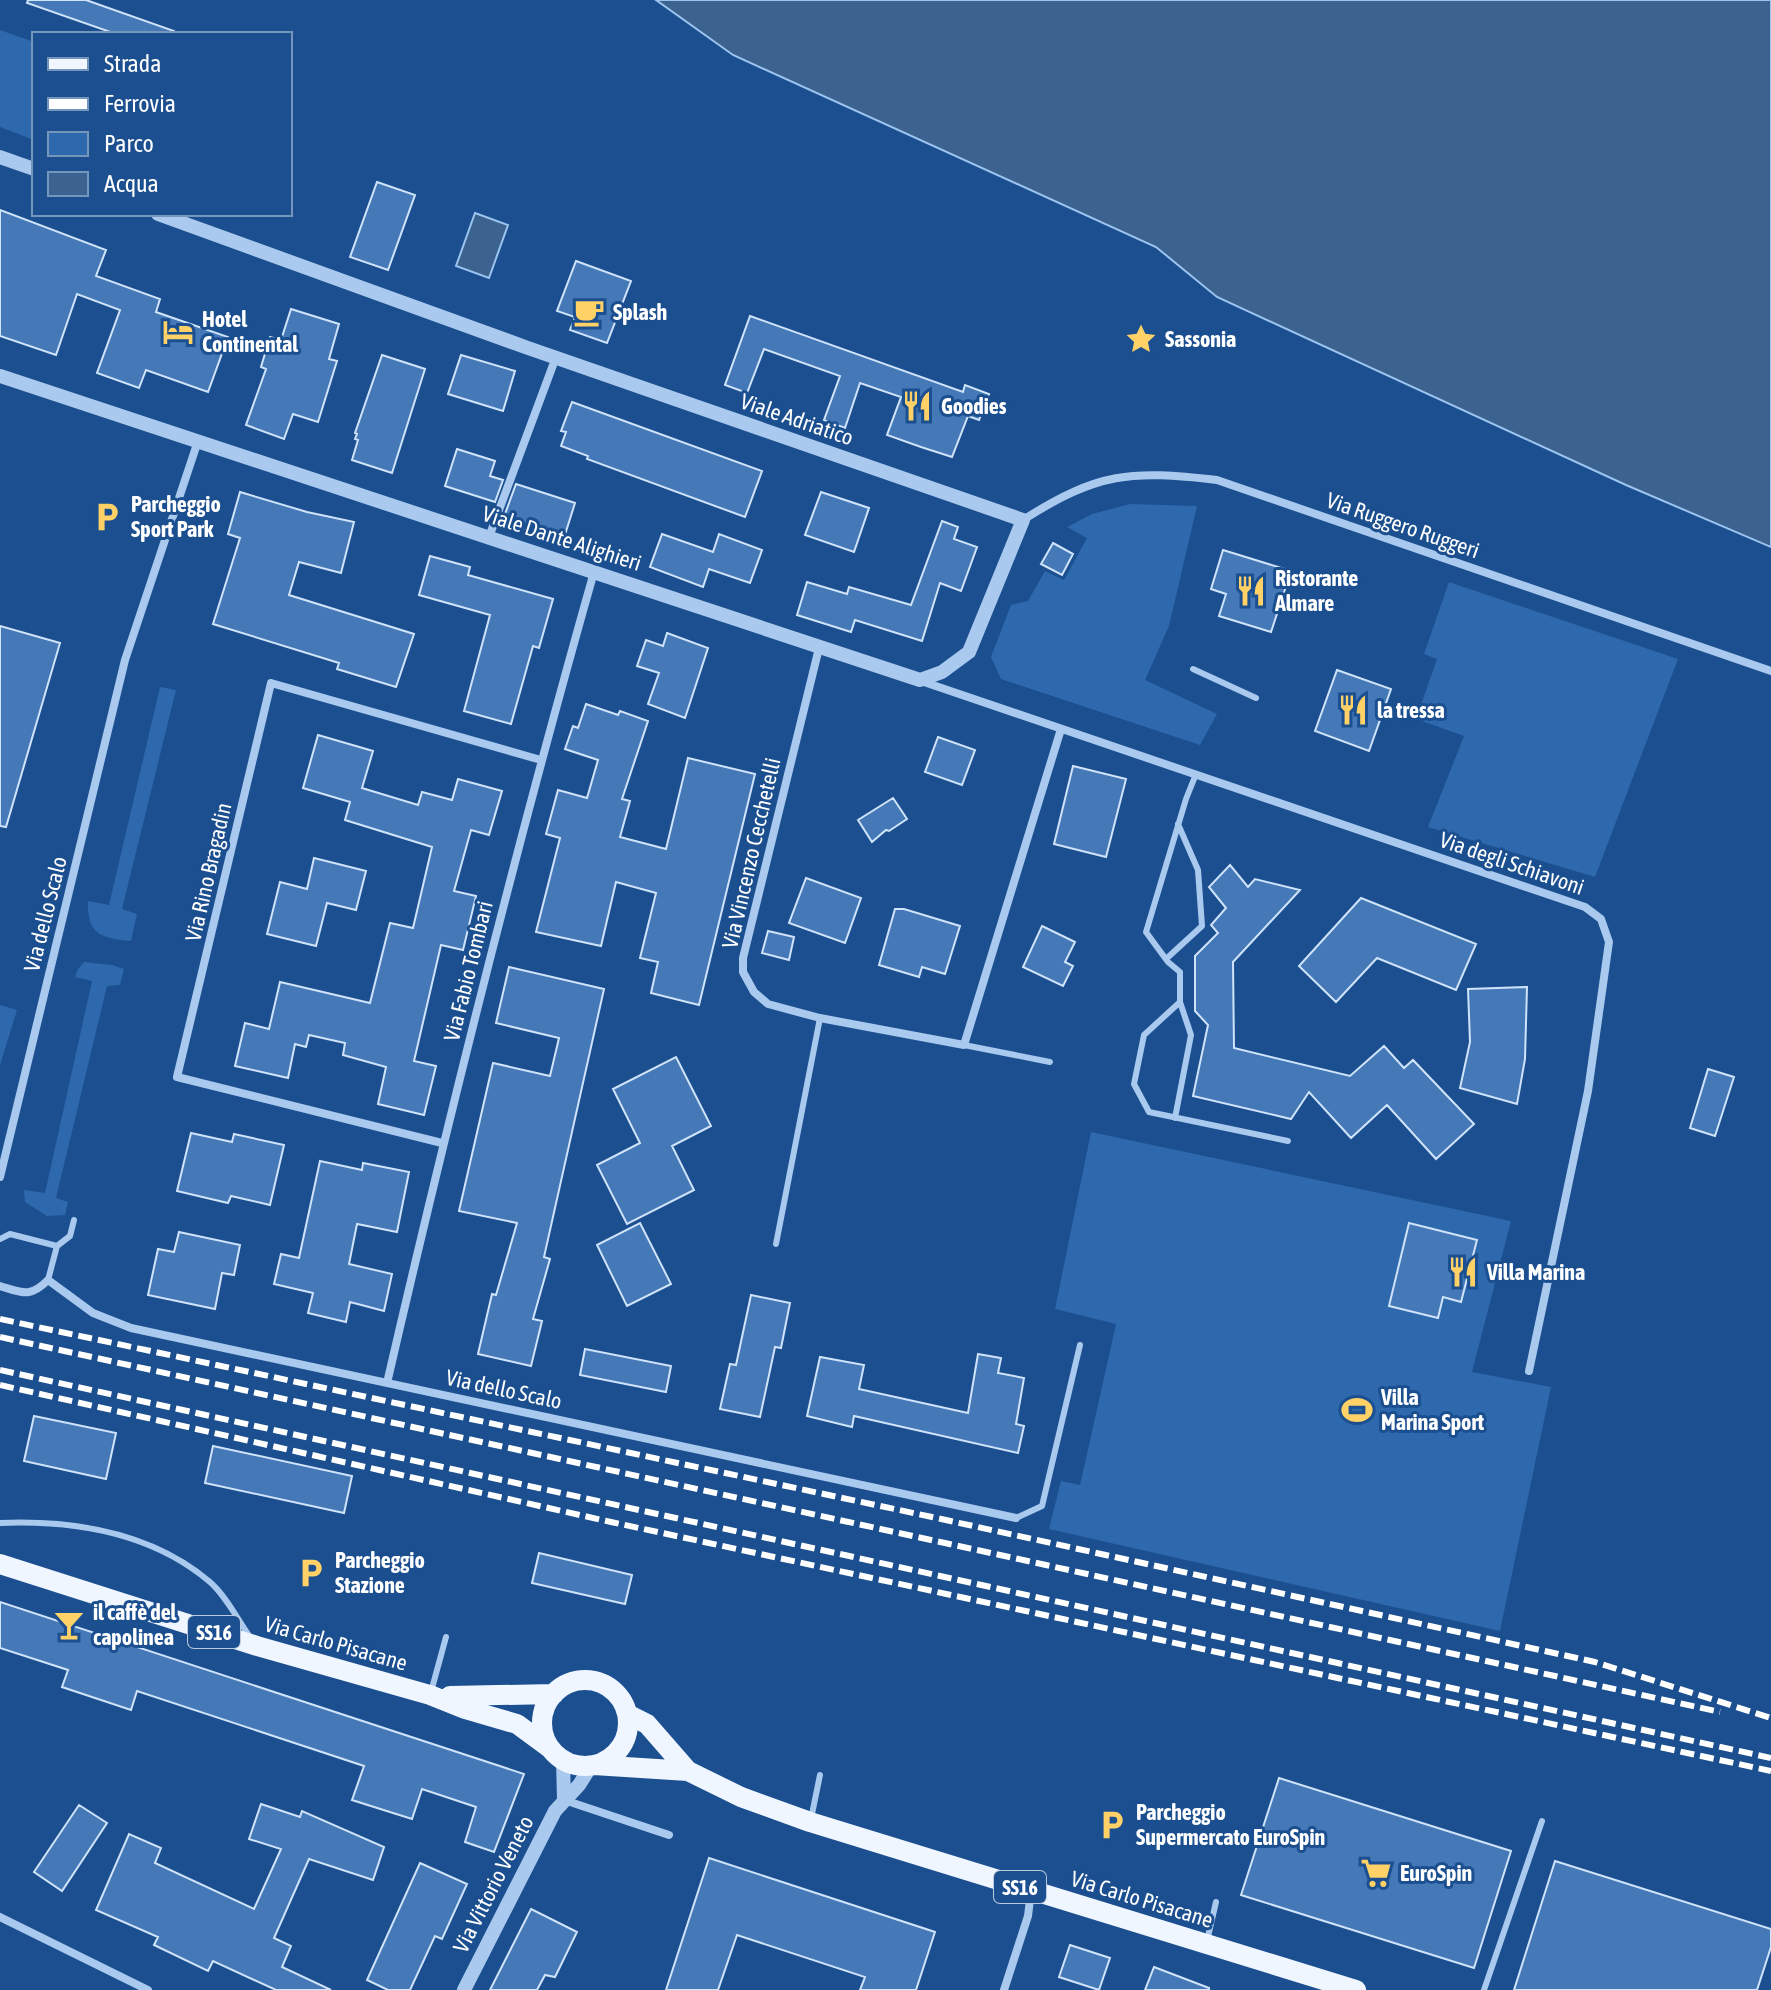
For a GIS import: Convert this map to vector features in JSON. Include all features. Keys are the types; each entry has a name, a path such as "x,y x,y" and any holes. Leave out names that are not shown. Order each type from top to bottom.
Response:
{"main road":[{"name":"Via Carlo Pisacane","path":"0,1564 517,1724 557,1755 592,1766 688,1771"},
{"name":"Via Carlo Pisacane","path":"430,1695 554,1694 576,1682 600,1683 611,1689 629,1715 647,1724 688,1771 741,1797 810,1822 1356,1990"},
{"path":"554,1694 543,1714 542,1727 557,1755"},
{"path":"592,1766 606,1761 623,1744 629,1715"}],"street":[{"path":"0,157 32,168"},
{"name":"Viale Adriatico","path":"164,216 1023,520"},
{"path":"489,537 556,357"},
{"name":"Viale Dante Alighieri","path":"0,376 920,680"},
{"name":"Via dello Scalo","path":"0,1177 125,660 198,441"},
{"name":"Via Ruggero Ruggeri","path":"1023,520 1080,487 1131,474 1159,473 1217,480 1771,671"},
{"path":"920,680 942,672 969,652 1023,520"},
{"name":"Via Fabio Tombari","path":"387,1383 442,1143 541,760 594,572"},
{"name":"Via Vincenzo Cecchetelli","path":"819,648 743,958 743,972 754,992 768,1004 820,1018 964,1045"},
{"name":"Via degli Schiavoni","path":"920,680 1596,913 1604,924 1609,942 1591,1068 1529,1371"},
{"name":"Via Rino Bragadin","path":"442,1143 177,1077 271,683 541,760"},
{"path":"964,1045 1061,729"},
{"path":"0,1286 24,1294 37,1292 48,1280"},
{"name":"Via dello Scalo","path":"48,1280 93,1313 131,1328 1016,1518"},
{"path":"557,1755 564,1800 669,1835"},
{"name":"Via Vittorio Veneto","path":"464,1990 555,1811 592,1766"},
{"path":"1004,1990 1028,1916 1031,1890"},
{"path":"0,1917 148,1990"}],"lane":[{"path":"1193,669 1256,698"},
{"path":"1175,1118 1191,1035 1180,1002 1180,972 1146,932 1196,774"},
{"path":"1166,959 1202,926 1198,870 1178,824"},
{"path":"1180,1002 1144,1035 1134,1084 1149,1112 1288,1141"},
{"path":"776,1244 820,1018"},
{"path":"964,1045 1050,1062"},
{"path":"48,1280 57,1246 70,1236 74,1220"},
{"path":"0,1239 10,1234 57,1246"},
{"path":"1016,1518 1042,1506 1080,1345"},
{"path":"0,1523 35,1522 100,1528 161,1550 211,1584 257,1646"},
{"path":"430,1695 446,1637"},
{"path":"810,1822 820,1775"},
{"path":"1484,1990 1542,1821"},
{"path":"1207,1944 1216,1902"}],"green space":[{"path":"0,30 32,41 32,139 0,127"},
{"path":"1130,504 1197,506 1169,626 1145,680 1217,714 1200,745 1001,679 991,657 1011,605 1028,601 1045,571 1064,580 1087,538 1067,527 1092,514"},
{"path":"1449,582 1678,659 1595,877 1428,827 1464,736 1416,719 1437,659 1424,654"},
{"path":"160,687 176,690 122,909 137,914 131,941 120,940 104,936 93,927 88,901 109,905"},
{"path":"84,962 124,969 120,985 107,986 56,1198 68,1202 65,1215 47,1216 25,1202 24,1190 45,1193 92,981 75,977"},
{"path":"0,1005 17,1010 0,1065"},
{"path":"1091,1132 1511,1221 1472,1372 1551,1387 1500,1631 1049,1529 1061,1481 1080,1485 1116,1324 1055,1309"}],"water":[{"path":"656,0 1771,0 1771,547 1626,485 1217,297 1156,247 733,55"},
{"path":"475,213 508,225 489,278 456,266"}],"building":[{"path":"28,0 86,0 174,31 110,32 27,3"},
{"path":"377,182 415,195 388,270 350,257"},
{"path":"0,210 106,250 96,276 160,299 156,312 228,337 208,392 146,370 139,388 97,373 120,310 77,294 56,355 0,336"},
{"path":"576,261 631,281 607,343 570,330 575,317 557,311"},
{"path":"291,309 339,324 329,359 337,361 318,422 293,414 284,439 246,425 266,369 261,367 270,337 281,340"},
{"path":"750,316 963,392 965,385 989,394 979,420 968,416 952,457 887,435 901,397 860,383 845,428 824,420 840,376 764,349 747,393 725,385"},
{"path":"382,355 425,369 392,473 352,460 358,440 355,433"},
{"path":"461,355 515,371 503,411 448,394"},
{"path":"572,402 762,471 745,517 587,459 588,456 561,446 566,432 561,431"},
{"path":"457,449 495,461 490,476 503,480 495,502 445,486"},
{"path":"516,484 575,503 563,541 502,522"},
{"path":"240,492 354,522 341,573 299,562 289,595 414,634 396,687 337,669 339,663 213,624 240,538 228,534"},
{"path":"821,492 869,508 854,552 805,535"},
{"path":"942,521 958,527 954,539 977,547 961,591 940,583 922,641 855,620 851,632 797,615 807,582 847,594 849,587 911,605"},
{"path":"662,534 713,552 719,534 762,550 750,583 709,569 703,587 650,567"},
{"path":"1053,543 1073,554 1062,575 1041,564"},
{"name":"Ristorante Almare","path":"1223,550 1291,571 1271,632 1219,616 1226,594 1211,589"},
{"path":"430,556 470,567 468,575 553,599 539,648 533,646 511,724 464,711 490,615 419,595"},
{"path":"0,626 60,643 6,827 0,826"},
{"path":"667,633 708,648 685,718 648,704 659,673 637,666 646,640 663,646"},
{"name":"la tressa","path":"1337,670 1391,689 1369,751 1315,731"},
{"path":"586,704 648,721 622,799 630,801 620,837 666,849 688,758 755,774 699,1005 651,993 658,962 640,958 656,893 616,882 601,946 536,932 560,838 546,834 558,790 587,798 598,760 565,749 573,726 578,728"},
{"path":"318,735 373,751 362,788 418,805 422,792 452,800 458,779 502,791 489,835 471,830 454,891 476,896 463,950 441,945 414,1061 436,1066 424,1115 378,1104 386,1067 343,1055 345,1043 309,1035 306,1047 295,1044 288,1078 235,1066 245,1023 269,1029 280,982 370,1003 390,923 413,928 432,847 345,820 350,802 303,788"},
{"path":"938,737 975,750 962,785 925,772"},
{"path":"1073,766 1126,779 1106,857 1054,844"},
{"path":"893,798 907,819 872,842 858,820"},
{"path":"314,858 366,871 356,910 327,903 316,946 267,934 280,882 307,889"},
{"path":"1230,865 1248,887 1255,879 1300,890 1233,962 1234,1048 1350,1076 1384,1046 1404,1068 1413,1060 1474,1124 1436,1159 1387,1105 1351,1138 1309,1092 1291,1119 1193,1096 1208,1025 1195,1011 1195,956 1218,933 1211,925 1226,908 1209,887"},
{"path":"806,878 861,898 845,943 789,923"},
{"path":"1361,898 1476,944 1456,990 1377,958 1336,1002 1299,966"},
{"path":"895,909 960,926 945,974 922,967 919,977 879,965"},
{"path":"1042,926 1075,942 1065,962 1073,966 1063,986 1023,967"},
{"path":"768,931 794,937 789,960 762,953"},
{"path":"509,967 604,989 544,1257 550,1259 533,1319 542,1321 531,1366 478,1354 492,1294 496,1295 517,1223 459,1211 493,1063 550,1076 559,1038 496,1023"},
{"path":"1527,987 1525,1059 1517,1104 1460,1088 1470,1042 1468,989"},
{"path":"676,1057 711,1126 672,1146 694,1190 627,1224 597,1165 640,1143 613,1089"},
{"path":"1708,1069 1734,1077 1715,1136 1690,1128"},
{"path":"191,1133 232,1142 234,1134 284,1145 270,1205 231,1196 228,1203 177,1191"},
{"path":"320,1161 362,1170 363,1163 409,1172 397,1232 357,1224 349,1264 392,1274 384,1311 350,1302 346,1322 308,1313 313,1293 274,1284 281,1254 299,1258"},
{"path":"640,1223 671,1284 627,1306 597,1245"},
{"path":"1409,1223 1477,1240 1461,1302 1443,1297 1438,1318 1389,1306"},
{"path":"179,1232 240,1245 234,1275 222,1273 215,1309 148,1295 158,1249 174,1252"},
{"path":"751,1295 790,1303 781,1348 775,1347 760,1417 720,1409 730,1364 736,1365"},
{"path":"585,1349 671,1366 666,1392 580,1375"},
{"path":"978,1354 1001,1358 998,1373 1024,1378 1016,1424 1024,1426 1018,1453 854,1416 852,1427 807,1416 820,1357 864,1365 859,1389 968,1413"},
{"path":"34,1416 116,1433 106,1479 24,1461"},
{"path":"213,1446 352,1476 344,1513 205,1483"},
{"path":"539,1553 632,1575 625,1604 532,1583"},
{"path":"0,1602 524,1774 494,1852 465,1842 476,1807 422,1789 412,1819 352,1800 364,1766 137,1691 131,1710 62,1687 68,1670 0,1648"},
{"name":"EuroSpin","path":"1279,1778 1511,1851 1474,1968 1241,1895"},
{"path":"261,1804 300,1817 302,1811 384,1847 373,1880 309,1859 274,1938 291,1946 282,1967 331,1990 276,1990 213,1961 208,1971 154,1945 158,1937 96,1910 129,1834 161,1848 155,1863 254,1909 281,1849 249,1839"},
{"path":"79,1805 107,1823 62,1891 34,1872"},
{"path":"709,1858 935,1932 916,1990 860,1990 865,1977 737,1935 718,1990 666,1990"},
{"path":"1555,1861 1771,1929 1771,1947 1757,1990 1514,1990"},
{"path":"420,1863 467,1884 442,1939 435,1936 410,1990 388,1990 367,1980"},
{"path":"531,1909 577,1932 555,1977 545,1975 537,1990 490,1990"},
{"path":"1070,1945 1110,1958 1099,1990 1059,1977"},
{"path":"1154,1967 1209,1988 1209,1990 1145,1990"}],"railway":[{"path":"0,1319 1595,1662 1771,1718"},
{"path":"0,1337 1720,1712"},
{"path":"0,1370 1771,1758"},
{"path":"0,1385 611,1522 1771,1771"}],"place":[{"name":"Splash","path":"589,312"},
{"name":"Hotel Continental","path":"178,332"},
{"name":"Sassonia","path":"1141,339"},
{"name":"Goodies","path":"917,406"},
{"name":"Parcheggio Sport Park","path":"107,517"},
{"name":"Ristorante Almare","path":"1251,591"},
{"name":"la tressa","path":"1353,710"},
{"name":"Villa Marina","path":"1463,1272"},
{"name":"Villa Marina Sport","path":"1357,1410"},
{"name":"Parcheggio Stazione","path":"311,1573"},
{"name":"il caffè del capolinea","path":"69,1625"},
{"name":"Parcheggio Supermercato EuroSpin","path":"1112,1825"},
{"name":"EuroSpin","path":"1376,1873"}]}
